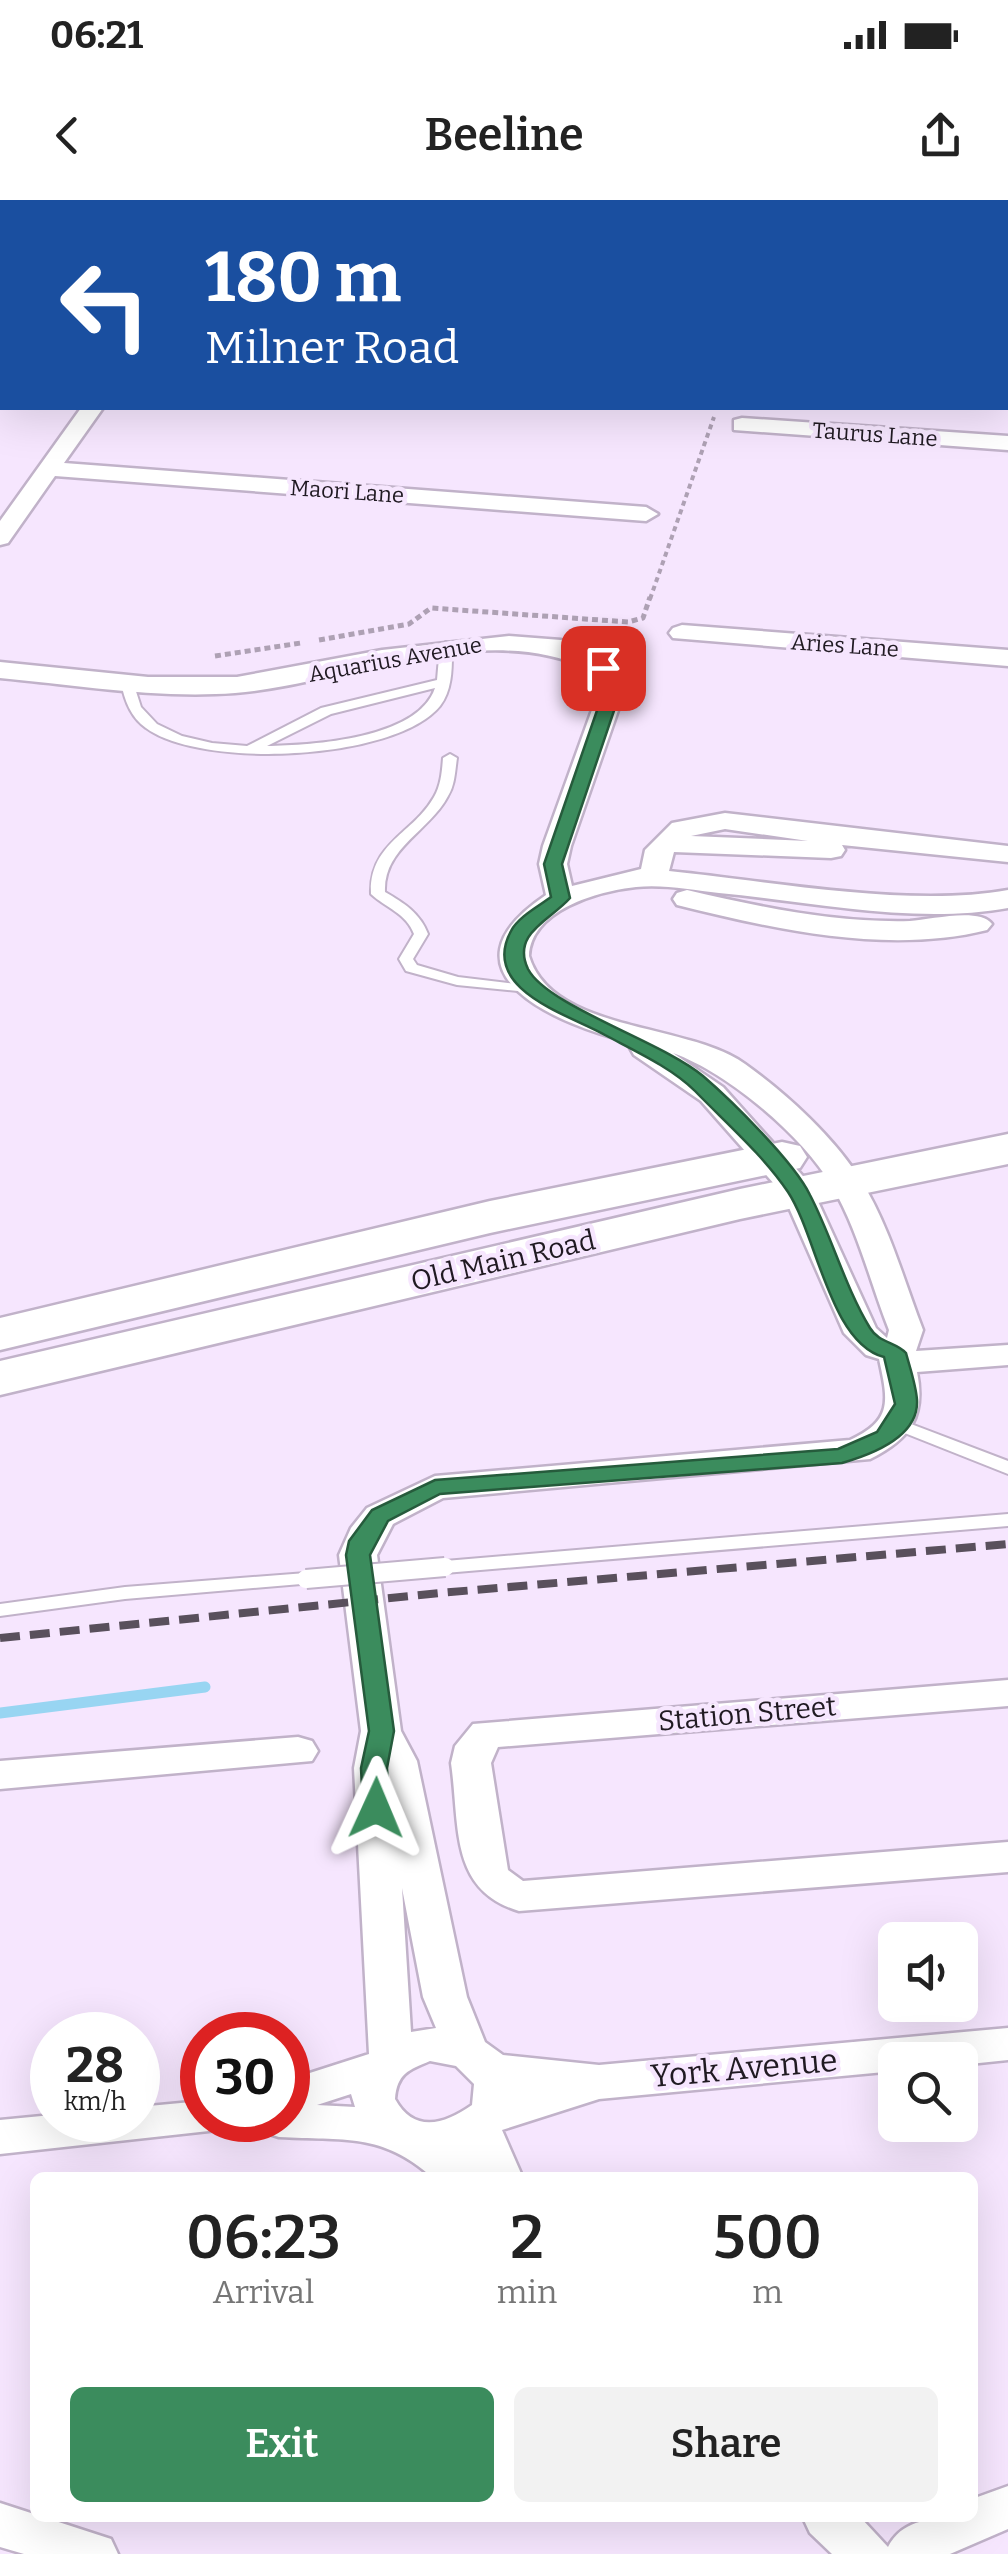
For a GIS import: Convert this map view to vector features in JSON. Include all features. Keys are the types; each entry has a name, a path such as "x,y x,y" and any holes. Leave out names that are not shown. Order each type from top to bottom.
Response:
{"main road":[{"name":"Old Main Road","path":"0,1378 808,1170 1008,1112"},
{"name":"Old Main Road","path":"0,1334 490,1217 808,1170 1008,1149"}],"street":[{"path":"0,538 91,410"},
{"name":"Taurus Lane","path":"742,426 1008,444"},
{"name":"Maori Lane","path":"48,469 646,514"},
{"name":"Aries Lane","path":"682,633 1008,658"},
{"name":"Aquarius Avenue","path":"0,670 127,682 240,684 446,646 489,642 539,644 582,656 611,678 610,696 557,846 553,864 561,898"},
{"path":"653,878 659,850 666,843 776,850 902,846 1008,854"},
{"path":"310,2123 442,2142 485,2122 498,2101 444,1997 397,1761 382,1731 358,1555 369,1528 394,1505 435,1487 842,1456 872,1445 898,1424 906,1404 896,1358 906,1330 808,1170 732,1069 670,1041 574,1016 533,990 518,968 514,948 534,915 561,898 653,878 915,904 974,905 1008,900"},
{"path":"602,887 668,896 744,913 912,930 956,928 1008,917"},
{"path":"609,1028 694,1078 808,1170 861,1333 878,1348 896,1358 1008,1355"},
{"name":"Station Street","path":"1008,1693 487,1734 475,1746 471,1763 488,1874 500,1888 519,1896 1008,1857"},
{"path":"382,1731 374,1768 385,2063 370,2099 404,2134 456,2172"},
{"path":"0,1774 298,1751"},
{"path":"310,2089 427,2044 480,2060"},
{"name":"York Avenue","path":"485,2122 598,2082 1008,2044"},
{"name":"York Avenue","path":"480,2060 598,2082"},
{"path":"0,2137 180,2120"},
{"path":"485,2122 498,2172"},
{"path":"978,2518 1008,2506"},
{"path":"832,2522 866,2554"},
{"path":"910,2554 938,2535 969,2522"},
{"path":"0,2525 94,2554"}],"lane":[{"path":"127,682 129,698 152,728 185,740 250,750 315,746 394,729 436,704 444,682 446,646"},
{"path":"250,750 276,732 326,711 444,682"},
{"path":"450,758 441,798 382,859 374,878 378,894 412,915 420,928 421,934 406,959 412,968 456,981 533,990"},
{"path":"898,1424 1008,1468"},
{"path":"0,1610 125,1593 1008,1520"}],"path":[{"path":"204,657 409,624 431,608 628,622 643,618 716,410"}],"waterway":[{"path":"0,1713 205,1687"}],"railway":[{"path":"0,1638 440,1593 1008,1544"}],"route":[{"path":"376,1808 374,1768 382,1731 358,1555 369,1528 394,1505 435,1487 466,1483 842,1456 885,1438 898,1424 906,1404 895,1353 867,1342 798,1191 746,1131 694,1078 609,1028 552,1004 533,990 518,968 514,948 521,930 534,915 561,898 553,864 610,696 611,678 603,668"}]}
